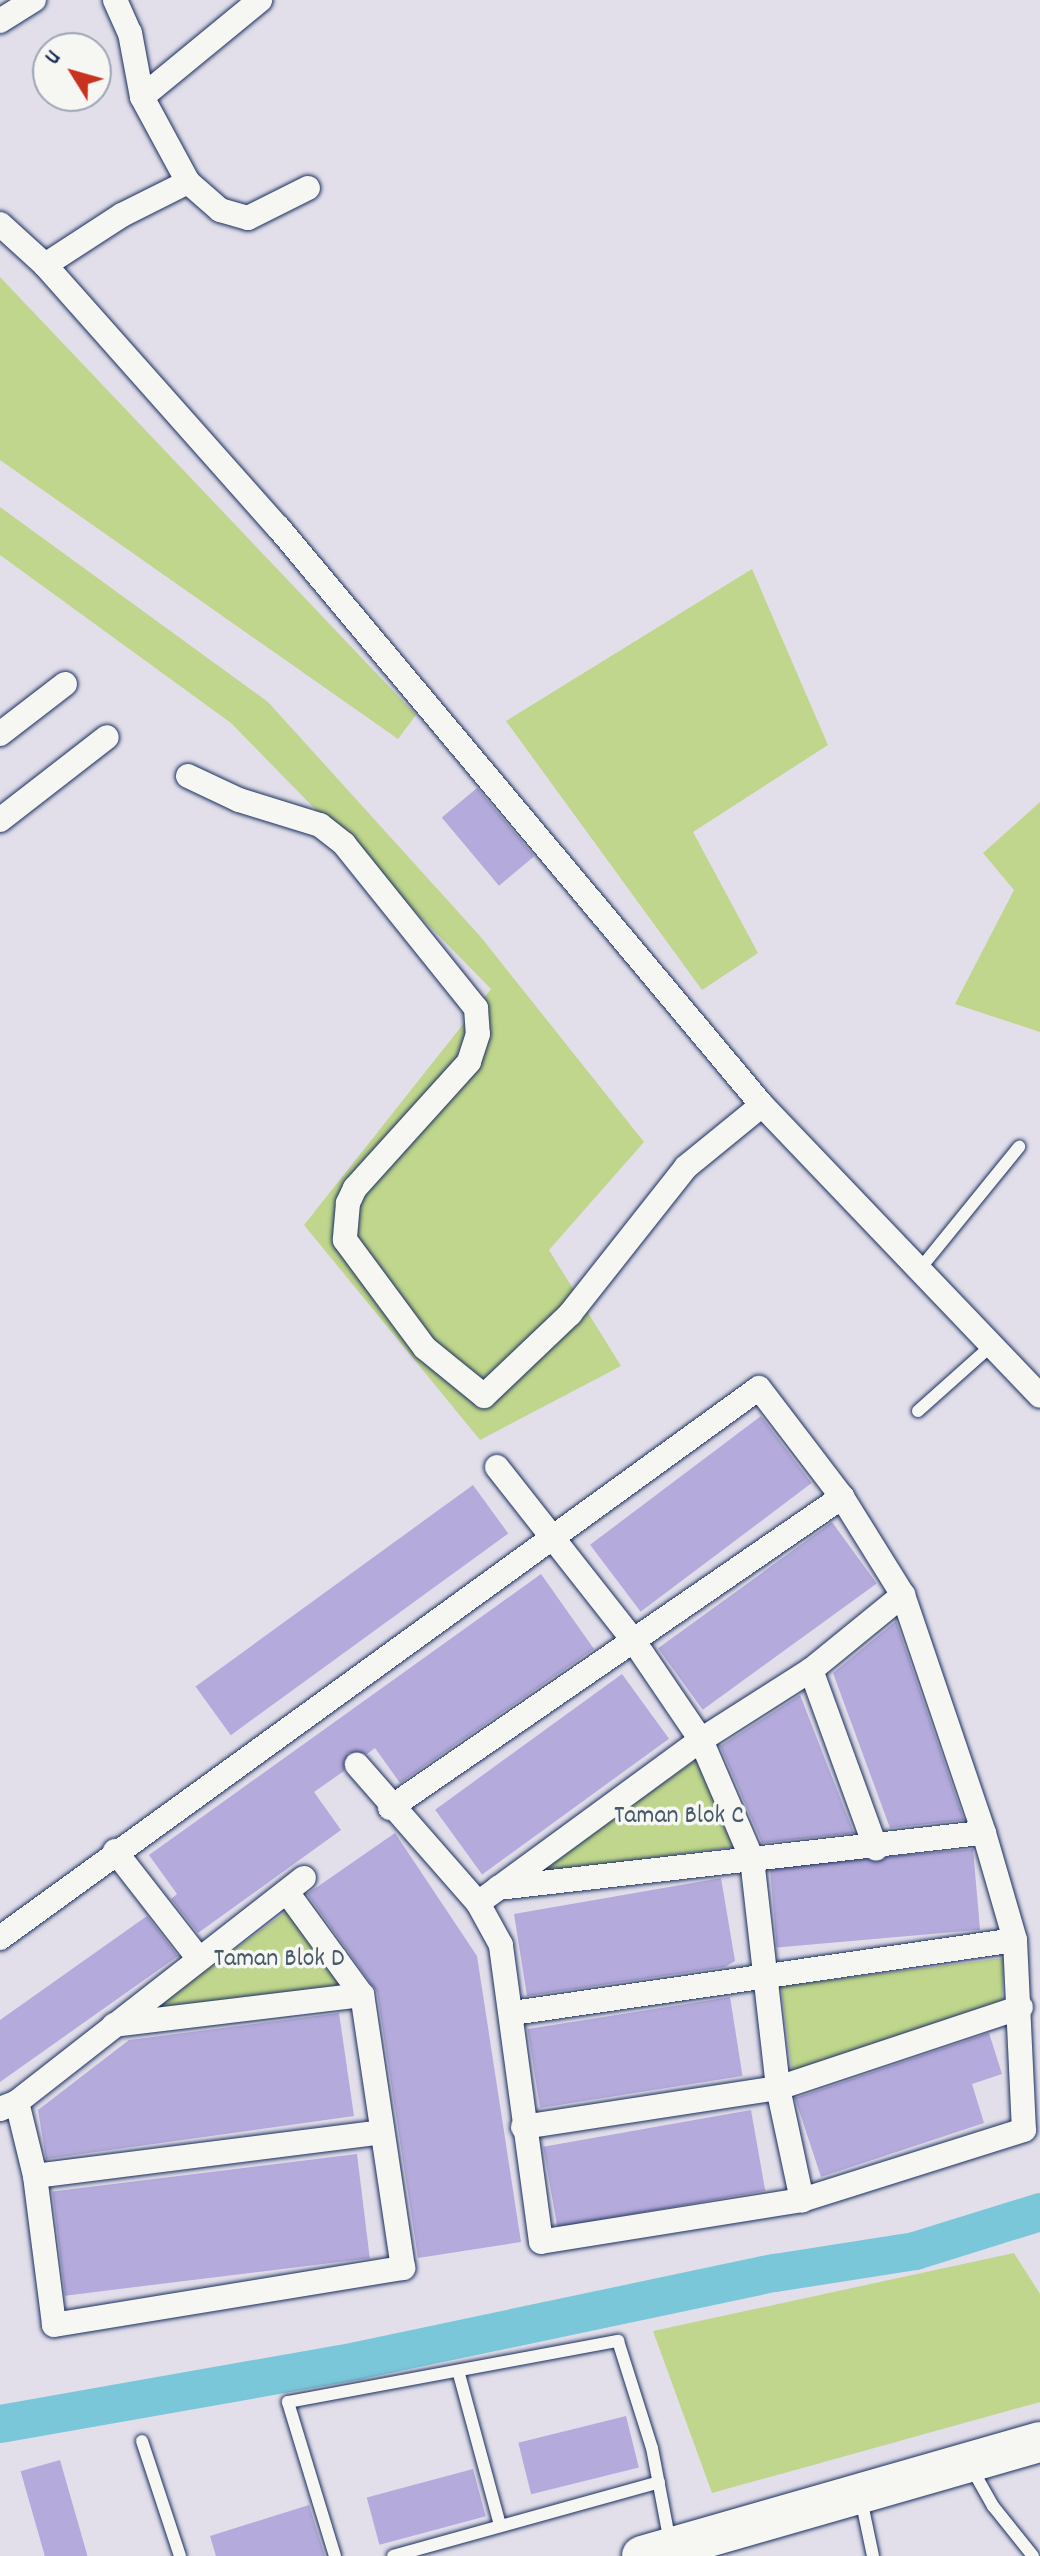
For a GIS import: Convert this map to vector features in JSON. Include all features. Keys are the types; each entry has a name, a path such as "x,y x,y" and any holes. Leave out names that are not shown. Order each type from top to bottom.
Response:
{"highway":[{"path":"663,2554 860,2492 1040,2442"}],"street":[{"path":"0,21 34,0"},
{"path":"115,0 130,33 142,97 188,182 220,210 248,218 308,188"},
{"path":"142,97 260,0"},
{"path":"45,265 122,215 188,182"},
{"path":"0,224 45,265 278,527 762,1105 1040,1396"},
{"path":"0,734 65,684"},
{"path":"0,820 107,737"},
{"path":"188,776 251,805 320,825 344,844 476,1008 478,1034 469,1062 355,1188 345,1240 425,1348 484,1396 570,1314 686,1167 762,1105"},
{"path":"4,1928 759,1388 842,1497 903,1595 984,1833 1015,1940 1021,2007 1024,2130 802,2200 541,2242 523,2127 513,2013 501,1945 487,1895 390,1808 357,1765"},
{"path":"497,1467 633,1640 701,1740 752,1859 778,2088 802,2200"},
{"path":"390,1808 842,1497"},
{"path":"487,1895 701,1740 811,1670 903,1595"},
{"path":"811,1670 876,1849"},
{"path":"487,1895 752,1859 876,1849 984,1833"},
{"path":"115,1851 199,1959"},
{"path":"296,1885 362,1995 403,2268 54,2325 35,2176 8,2106 199,1959 296,1885"},
{"path":"513,2013 1015,1940"},
{"path":"114,2025 362,1995"},
{"path":"523,2127 778,2088 1021,2007"},
{"path":"35,2176 381,2132"}],"lane":[{"path":"919,1270 1019,1147"},
{"path":"918,1411 991,1346"},
{"path":"335,2556 288,2402 459,2374 618,2341 659,2482 663,2554"},
{"path":"459,2374 500,2525"},
{"path":"142,2441 180,2556"},
{"path":"967,2461 993,2506 1033,2556"},
{"path":"393,2556 659,2482"},
{"path":"860,2492 873,2556"}],"green space":[{"path":"0,277 416,715 398,739 0,460"},
{"path":"0,507 268,702 480,936 644,1142 549,1250 621,1366 480,1440 304,1225 491,989 231,723 0,555"},
{"path":"752,569 828,745 693,832 758,953 702,990 506,721"},
{"path":"1040,802 1040,1032 955,1004 1014,890 983,853"},
{"name":"Taman Blok C","path":"697,1759 733,1847 534,1874"},
{"name":"Taman Blok D","path":"287,1911 344,1988 156,2007"},
{"path":"1004,1958 1002,2001 792,2071 781,1986"},
{"path":"1014,2253 1040,2294 1040,2402 712,2493 653,2331"}],"building":[{"path":"477,788 534,856 499,886 442,818"},
{"path":"761,1416 812,1483 641,1612 590,1545"},
{"path":"473,1485 508,1534 231,1735 196,1687"},
{"path":"832,1522 877,1583 703,1710 658,1648"},
{"path":"541,1574 594,1649 400,1783 375,1748 367,1754 348,1753 344,1771 314,1792 341,1830 198,1933 171,1899 177,1894 149,1855"},
{"path":"896,1621 964,1820 890,1828 833,1673"},
{"path":"622,1674 669,1739 482,1874 435,1810"},
{"path":"800,1695 854,1833 762,1843 720,1746"},
{"path":"395,1833 477,1956 521,2242 418,2258 377,1992 307,1894"},
{"path":"973,1849 980,1930 777,1947 770,1867"},
{"path":"721,1878 735,1961 725,1967 527,1996 514,1914"},
{"path":"147,1916 178,1956 0,2082 0,2020"},
{"path":"730,1997 743,2076 540,2108 528,2029"},
{"path":"339,2013 354,2116 46,2159 38,2110 129,2040"},
{"path":"989,2033 1002,2074 972,2084 984,2123 821,2177 795,2098"},
{"path":"751,2110 765,2191 557,2227 543,2147"},
{"path":"357,2154 370,2258 65,2296 52,2191"},
{"path":"626,2416 639,2467 531,2494 518,2443"},
{"path":"60,2460 88,2556 45,2556 21,2471"},
{"path":"473,2469 486,2516 379,2545 367,2497"},
{"path":"309,2505 325,2556 216,2556 210,2536"}],"waterway":[{"path":"0,2424 356,2361 775,2273 915,2251 1040,2212"}]}
